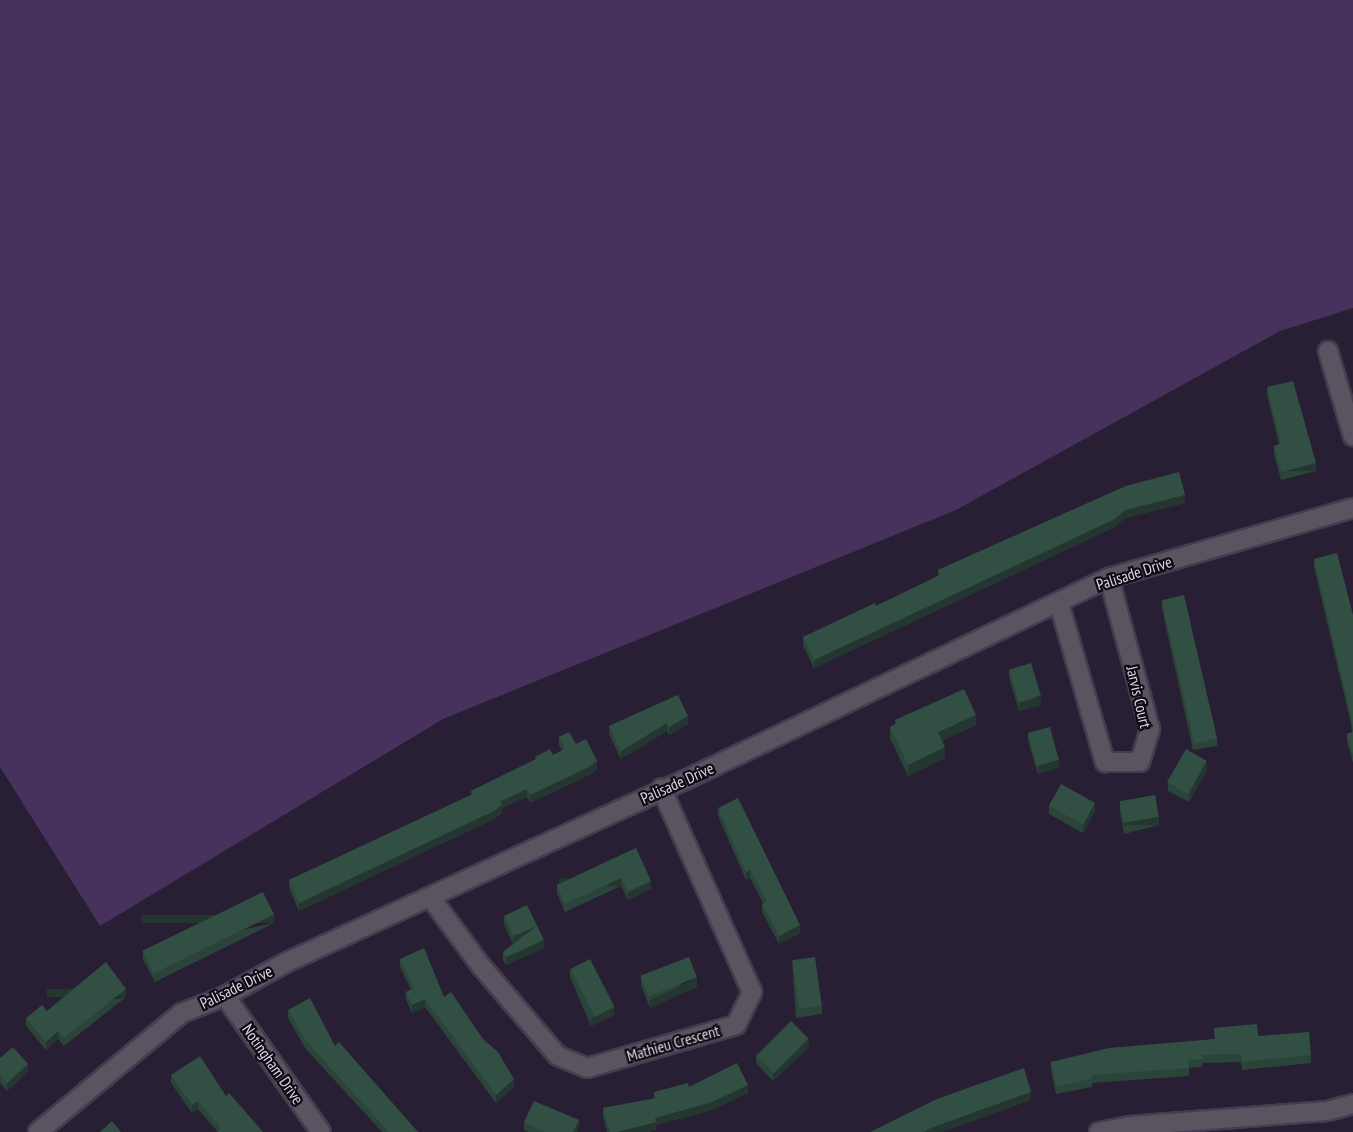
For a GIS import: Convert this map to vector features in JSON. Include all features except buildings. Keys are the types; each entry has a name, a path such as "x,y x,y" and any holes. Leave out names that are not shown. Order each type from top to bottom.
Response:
{"street":[{"path":"1329,351 1353,436"},
{"name":"Palisade Drive","path":"38,1132 182,1013 225,996 285,963 431,898 1109,578 1353,508"},
{"name":"Jarvis Court","path":"1059,603 1105,762 1140,762 1150,729 1109,578"},
{"name":"Mathieu Crescent","path":"431,898 481,966 558,1056 587,1068 736,1025 752,992 662,788"},
{"name":"Notingham Drive","path":"225,996 321,1132"},
{"path":"1099,1132 1129,1126 1327,1110 1353,1104"}],"shaded area":[{"path":"0,0 1353,0 1353,308 1280,331 956,510 443,719 100,926 0,767"}]}
